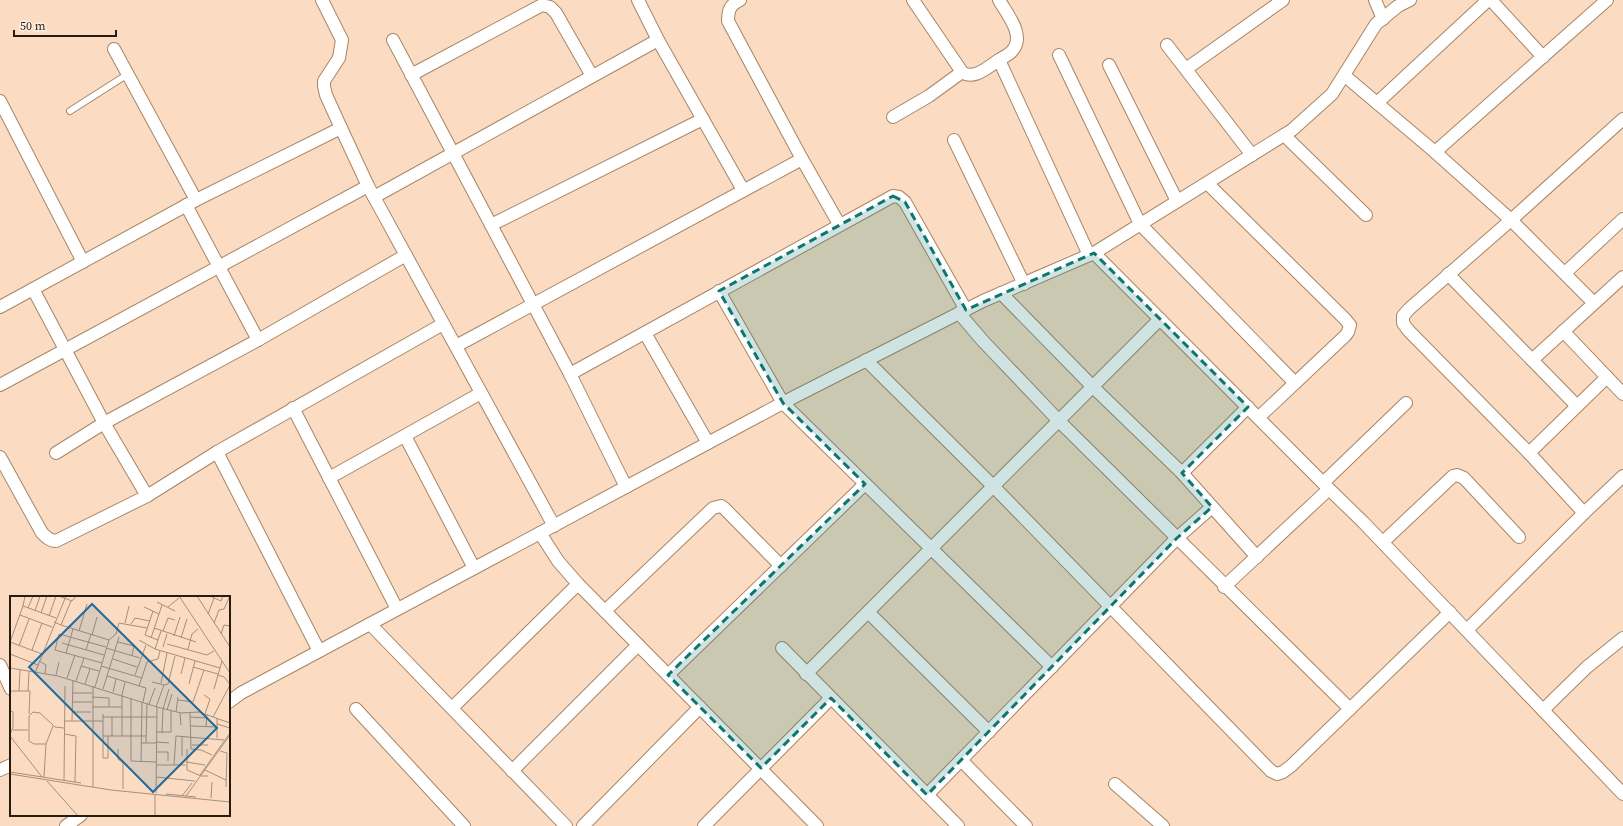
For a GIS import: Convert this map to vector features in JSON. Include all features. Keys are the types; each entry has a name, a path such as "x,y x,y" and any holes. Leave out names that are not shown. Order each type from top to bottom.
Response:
{"street":[{"path":"322,0 342,40 339,58 324,81 324,86 341,128 368,186 554,526"},
{"path":"638,0 658,40 743,190"},
{"path":"740,0 729,8 728,21 802,159 839,224"},
{"path":"913,0 962,72 966,75 973,75 980,72 1012,52 1017,44 1018,38 1016,30 999,0"},
{"path":"1186,69 1284,0"},
{"path":"1375,0 1382,19"},
{"path":"230,700 397,609 866,360 1001,293 1092,254 1292,130 1332,94 1345,76 1376,24 1398,6 1410,0"},
{"path":"1377,103 1488,0"},
{"path":"1491,0 1543,57"},
{"path":"1435,152 1607,0"},
{"path":"411,75 542,5 550,7 556,13 592,76"},
{"path":"393,40 570,374 626,487"},
{"path":"374,197 658,40"},
{"path":"1167,45 1252,155"},
{"path":"114,49 128,74 191,202 218,268 258,340"},
{"path":"1059,55 1140,224 1295,383"},
{"path":"999,60 1092,254 1160,319 1383,542 1623,794"},
{"path":"1109,65 1177,201"},
{"path":"893,117 929,96 962,72"},
{"path":"1345,76 1435,152 1511,220 1594,303"},
{"path":"0,101 83,262"},
{"path":"491,225 703,119"},
{"path":"1584,513 1529,453 1408,330 1403,323 1403,316 1448,274 1511,220 1623,119"},
{"path":"0,307 191,202 341,128"},
{"path":"1284,135 1366,215"},
{"path":"954,140 1024,284"},
{"path":"456,346 802,159"},
{"path":"1206,183 1350,325 1345,336 1259,417"},
{"path":"0,385 368,186"},
{"path":"570,374 839,224 893,196 901,198 909,209 963,311 982,340 1059,421 1177,538 1224,587 1350,709"},
{"path":"1565,273 1623,219"},
{"path":"56,453 104,423 258,340 406,255"},
{"path":"1448,274 1577,406"},
{"path":"1532,360 1623,277"},
{"path":"33,289 104,423 147,496"},
{"path":"719,291 783,403 1052,667"},
{"path":"1001,293 1093,387 1182,473 1256,557"},
{"path":"806,674 1160,319"},
{"path":"0,457 42,533 52,541 56,541 147,496 217,452 443,324"},
{"path":"1563,331 1623,394"},
{"path":"645,332 708,443"},
{"path":"866,360 994,486 1271,771 1277,774 1283,772 1291,766 1450,612"},
{"path":"1529,453 1607,377"},
{"path":"330,478 481,393"},
{"path":"1224,587 1256,557 1406,403"},
{"path":"1182,473 1248,407"},
{"path":"293,408 397,609"},
{"path":"405,436 474,568"},
{"path":"217,452 319,651"},
{"path":"1383,542 1453,476 1457,475 1464,478 1519,537"},
{"path":"1467,630 1623,476"},
{"path":"668,675 865,484"},
{"path":"927,795 1177,538 1212,506"},
{"path":"605,611 713,508 724,508 781,566"},
{"path":"540,533 558,561 578,584 817,826"},
{"path":"452,708 578,584"},
{"path":"868,612 988,732"},
{"path":"370,624 566,826"},
{"path":"1543,710 1587,667 1623,638"},
{"path":"512,771 638,645"},
{"path":"782,648 806,674 958,826"},
{"path":"0,664 10,687"},
{"path":"704,826 831,698"},
{"path":"583,826 700,707"},
{"path":"356,709 464,826"},
{"path":"961,760 1026,826"},
{"path":"0,770 10,765"},
{"path":"1115,784 1163,826"}],"lane":[{"path":"70,111 128,74"}],"highlighted area":[{"path":"893,196 905,202 966,310 1094,253 1248,407 1182,473 1212,507 1177,538 927,795 831,698 761,768 668,675 865,484 783,403 719,291"}]}
